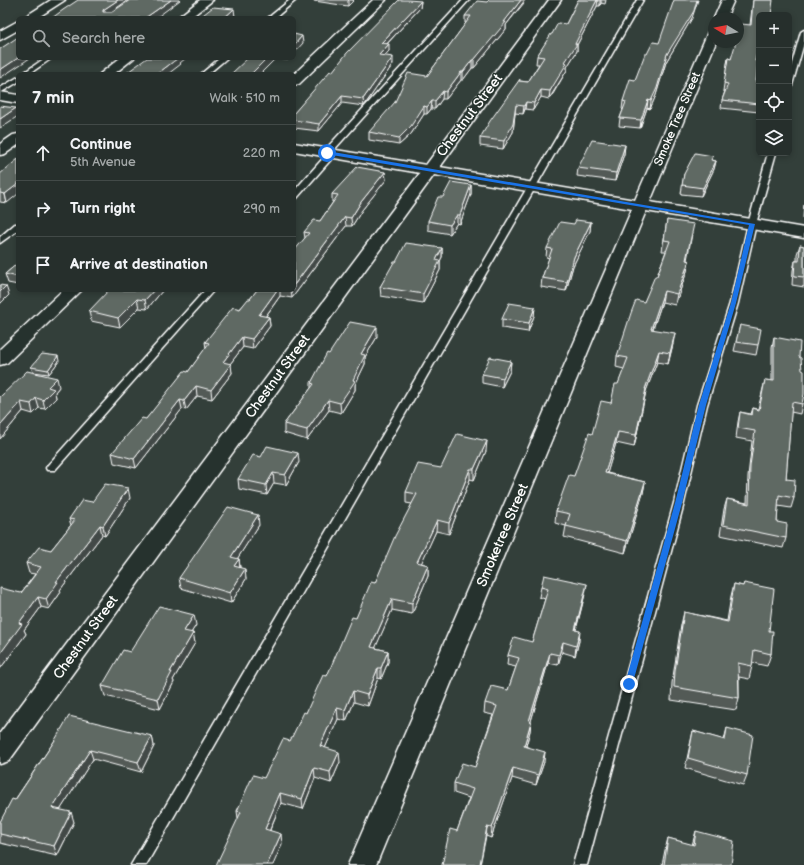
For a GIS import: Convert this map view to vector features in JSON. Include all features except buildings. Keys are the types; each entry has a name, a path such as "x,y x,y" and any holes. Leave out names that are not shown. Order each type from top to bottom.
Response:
{"street":[{"path":"32,16 59,0"},
{"path":"185,16 207,0"},
{"path":"296,79 380,0"},
{"name":"Chestnut Street","path":"0,753 555,0"},
{"path":"723,12 728,0"},
{"path":"0,36 16,26"},
{"name":"Smoke Tree Street","path":"641,205 708,46"},
{"path":"109,72 125,60"},
{"path":"0,96 16,99"},
{"path":"0,151 16,139"},
{"path":"296,147 804,233"},
{"name":"Smoketree Street","path":"362,865 641,205"},
{"path":"0,359 71,292"}],"lane":[{"path":"273,16 293,0"},
{"path":"296,194 330,153 466,0"},
{"path":"138,865 640,0"},
{"path":"789,84 804,32"},
{"path":"28,72 46,60"},
{"path":"206,72 222,60"},
{"path":"0,91 16,80"},
{"path":"580,865 677,510 702,405 734,303 752,224 771,156"},
{"path":"0,241 16,228"},
{"path":"51,468 208,292"}],"route":[{"path":"327,153 752,224 734,303 702,405 679,503 629,684"}]}
